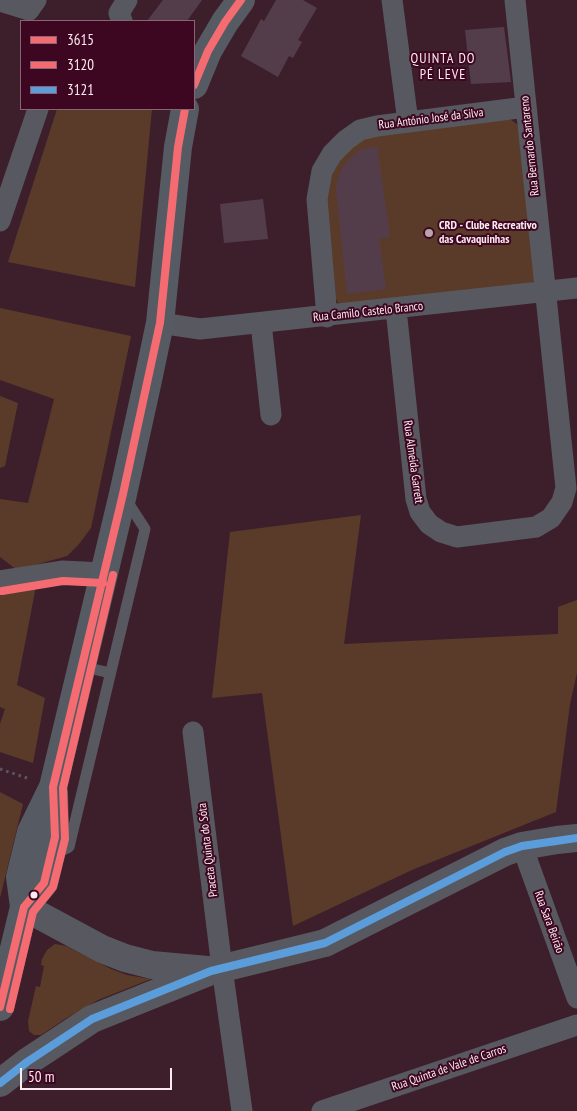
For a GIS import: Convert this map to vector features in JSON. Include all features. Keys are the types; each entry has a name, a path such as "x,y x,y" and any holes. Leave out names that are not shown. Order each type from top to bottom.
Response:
{"main road":[{"path":"195,79 208,51 240,0"},
{"path":"0,1007 24,907 20,877 42,783 81,666 123,494 160,323 178,147 185,110"},
{"path":"24,907 44,883 55,837 42,783"}],"street":[{"path":"0,1 29,10 36,0"},
{"path":"122,20 119,13 127,0"},
{"path":"392,0 408,122"},
{"name":"Rua Bernardo Santareno","path":"515,0 546,292"},
{"name":"Rua António José da Silva","path":"328,316 317,199 322,171 332,154 346,140 360,130 377,126 526,107"},
{"path":"0,221 38,110"},
{"name":"Rua Camilo Castelo Branco","path":"160,323 200,329 577,288"},
{"name":"Rua Almeida Garrett","path":"396,309 416,499 420,512 429,524 441,532 457,537 536,527 551,518 562,502 566,488 546,292"},
{"path":"262,323 271,415"},
{"path":"0,581 62,571 103,574"},
{"name":"Praceta Quinta do Sóta","path":"194,732 216,969 242,1111"},
{"path":"0,1083 27,1062 92,1018 216,969 324,943 505,852 522,846 577,838"},
{"name":"Rua Sara Beirão","path":"522,846 577,998"},
{"path":"24,907 102,949 125,958 152,965 216,969"},
{"name":"Rua Quinta de Vale de Carros","path":"322,1111 577,1024"}],"lane":[{"path":"50,857 69,848 145,529 123,494"},
{"path":"81,666 110,673"}],"path":[{"path":"0,769 42,783"}],"shaded area":[{"path":"57,110 152,110 135,287 8,262"},
{"name":"CRD - Clube Recreativo das Cavaquinhas","path":"510,119 518,125 535,280 529,286 343,306 338,303 332,291 324,193 328,172 357,140 379,132"},
{"path":"0,308 131,336 91,528 67,556 17,570 0,557 0,499 28,503 54,399 0,380"},
{"path":"0,396 18,403 5,466 0,468"},
{"path":"361,515 344,644 558,634 558,607 577,600 577,673 570,704 556,812 412,870 293,926 262,693 212,698 230,532"},
{"path":"36,586 17,685 45,698 33,763 0,752 0,724 5,709 0,707 0,593"},
{"path":"0,792 23,804 0,898"},
{"path":"55,944 66,946 127,975 151,979 98,1000 41,1035 34,1035 29,1031 28,1021 36,986 40,987 44,966 41,965 42,959 47,950"}],"building":[{"path":"163,0 202,0 188,20 148,20"},
{"path":"276,0 303,0 317,8 298,40 302,42 293,58 289,56 278,77 241,56 261,19 264,21"},
{"path":"504,27 511,82 471,84 465,30"},
{"path":"377,146 390,237 379,239 386,289 347,294 336,190 337,181 343,167 350,158 360,150"},
{"path":"263,199 268,239 224,243 220,204"}],"transit line":[{"name":"3615","path":"195,83 208,51 241,0"},
{"name":"3615","path":"0,1007 24,907 44,883 55,837 53,787 123,494 160,323 178,147 185,110"},
{"name":"3120","path":"10,1009 33,912 53,887 65,839 63,788 113,575"},
{"name":"3120","path":"2,591 63,581 103,583"},
{"name":"3121","path":"0,1083 27,1062 92,1019 211,971 325,943 505,852 522,846 577,838"}],"place":[{"name":"CRD - Clube Recreativo das Cavaquinhas","path":"429,233"}],"district":[{"name":"QUINTA DO PÉ LEVE","path":"443,68"}]}
